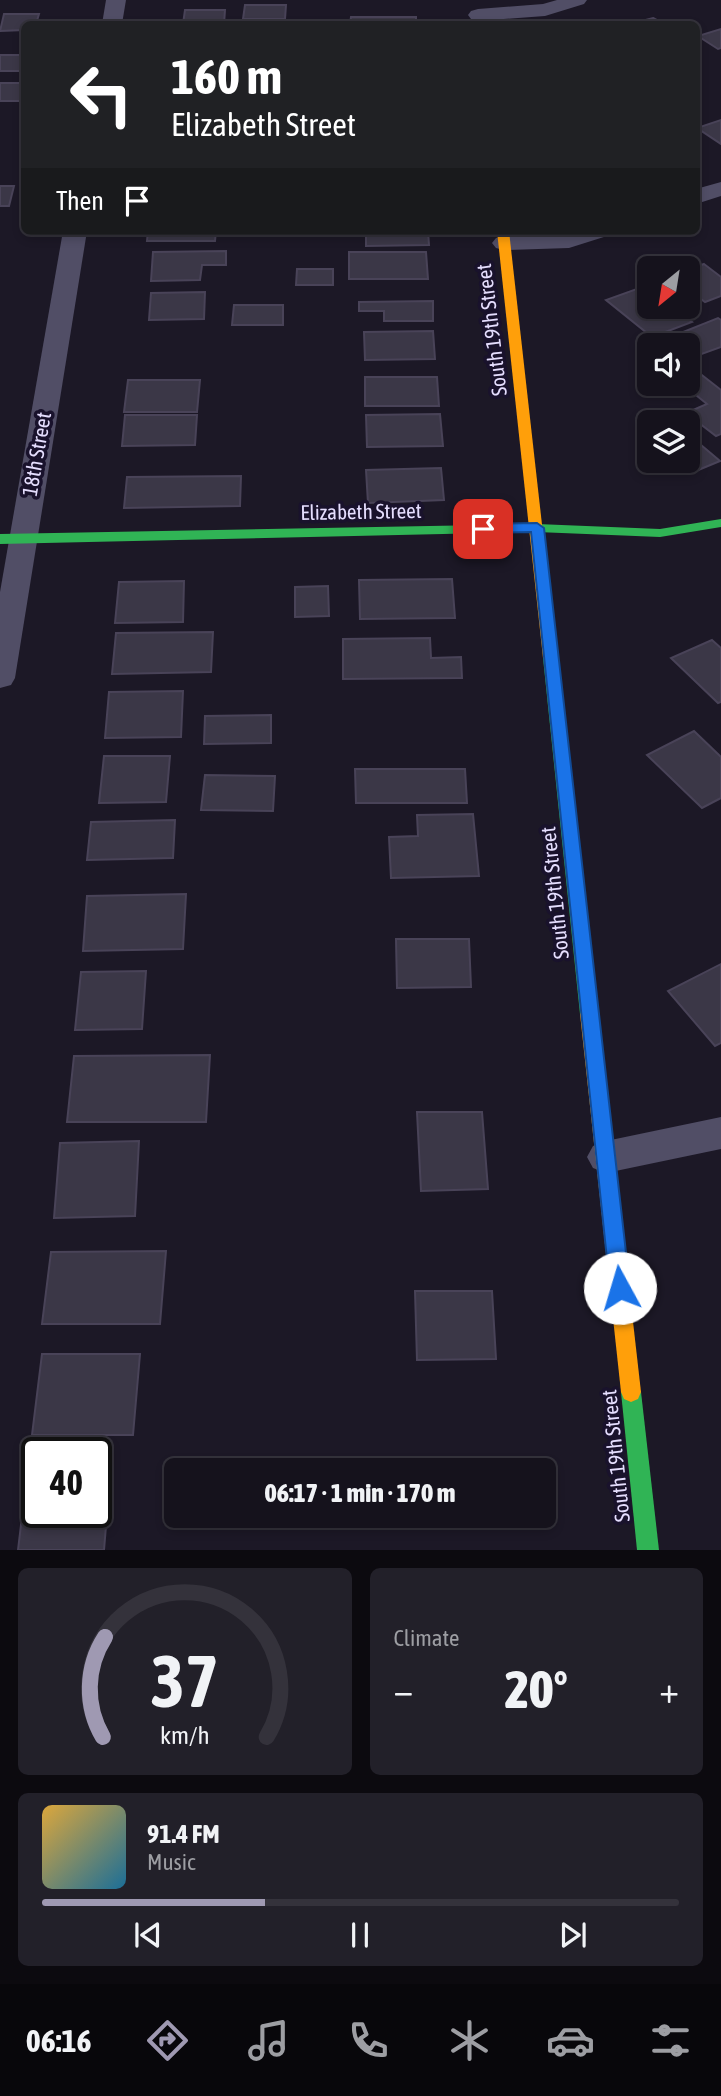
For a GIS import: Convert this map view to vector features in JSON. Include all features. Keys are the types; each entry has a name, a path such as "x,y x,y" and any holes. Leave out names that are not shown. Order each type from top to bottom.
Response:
{"street":[{"path":"112,21 116,0"},
{"path":"478,13 545,9 577,0"},
{"path":"700,196 721,189"},
{"name":"18th Street","path":"0,678 11,539 74,235"},
{"path":"503,237 569,241 587,235"},
{"name":"South 19th Street","path":"503,237 648,1550"},
{"name":"Elizabeth Street","path":"11,539 537,528 660,533 721,523"},
{"path":"606,1157 721,1133"}],"building":[{"path":"245,5 286,5 285,19 243,19"},
{"path":"185,10 225,10 224,21 183,21"},
{"path":"4,14 39,14 37,21 21,21 21,30 0,31"},
{"path":"351,17 416,17 416,21 350,21"},
{"path":"721,29 721,48 718,49 700,35"},
{"path":"0,55 21,55 21,71 0,71"},
{"path":"0,83 21,83 21,101 0,101"},
{"path":"721,120 721,144 700,130 700,127"},
{"path":"0,186 14,186 9,206 0,206"},
{"path":"148,235 216,235 215,241 147,241"},
{"path":"366,235 428,235 429,245 366,246"},
{"path":"226,251 226,265 202,265 200,280 151,281 153,252"},
{"path":"349,252 426,252 428,279 349,279"},
{"path":"704,264 721,277 721,296 705,302 700,298 700,266"},
{"path":"297,269 333,269 333,285 296,285"},
{"path":"637,289 637,319 688,319 692,322 663,333 647,333 606,300"},
{"path":"205,292 204,319 149,320 151,293"},
{"path":"433,301 433,321 384,321 384,311 359,311 359,302"},
{"path":"234,305 283,305 283,325 232,325"},
{"path":"718,318 721,320 721,347 700,355 700,333 680,333"},
{"path":"433,331 435,359 365,360 364,332"},
{"path":"700,374 721,390 721,434 716,436 700,424 700,410 693,410 707,404 697,396 700,396"},
{"path":"365,377 437,377 439,406 365,406"},
{"path":"128,380 200,380 197,412 124,412"},
{"path":"440,414 443,446 367,447 366,415"},
{"path":"125,415 197,415 195,445 122,446"},
{"path":"700,444 720,461 700,469"},
{"path":"441,468 444,500 368,503 366,470"},
{"path":"241,476 240,506 124,508 127,477"},
{"path":"452,579 455,618 360,619 359,580"},
{"path":"184,581 183,622 115,623 119,582"},
{"path":"328,586 329,616 295,617 295,587"},
{"path":"213,632 211,672 112,674 116,633"},
{"path":"430,638 431,658 461,657 462,678 343,679 343,639"},
{"path":"712,640 721,648 721,702 718,703 671,658"},
{"path":"183,691 181,737 105,738 109,692"},
{"path":"271,715 271,743 204,744 205,716"},
{"path":"694,731 721,757 721,798 702,808 647,755"},
{"path":"104,756 170,756 166,802 99,803"},
{"path":"355,769 465,769 467,803 356,803"},
{"path":"205,775 275,776 273,811 201,810"},
{"path":"473,814 479,876 391,878 389,837 418,836 417,815"},
{"path":"175,820 173,858 87,860 91,822"},
{"path":"186,894 183,949 83,951 87,896"},
{"path":"396,939 469,939 471,987 397,988"},
{"path":"721,964 721,1043 715,1046 668,991"},
{"path":"146,971 142,1029 75,1030 81,972"},
{"path":"210,1055 206,1122 67,1122 74,1056"},
{"path":"417,1112 482,1112 488,1189 421,1191"},
{"path":"139,1141 135,1216 54,1218 60,1143"},
{"path":"166,1251 160,1324 42,1324 51,1252"},
{"path":"415,1291 492,1291 496,1359 417,1360"},
{"path":"42,1354 140,1354 133,1435 32,1435"},
{"path":"21,1525 21,1528 106,1528 104,1550 18,1550"}],"traffic: fast":[{"path":"0,539 537,528 660,533 721,523"},
{"path":"550,658 589,1014"},
{"path":"631,1392 648,1550"}],"traffic: slow":[{"path":"503,235 550,658"},
{"path":"589,1014 631,1392"}],"route":[{"path":"483,529 537,528 620,1288"}]}
